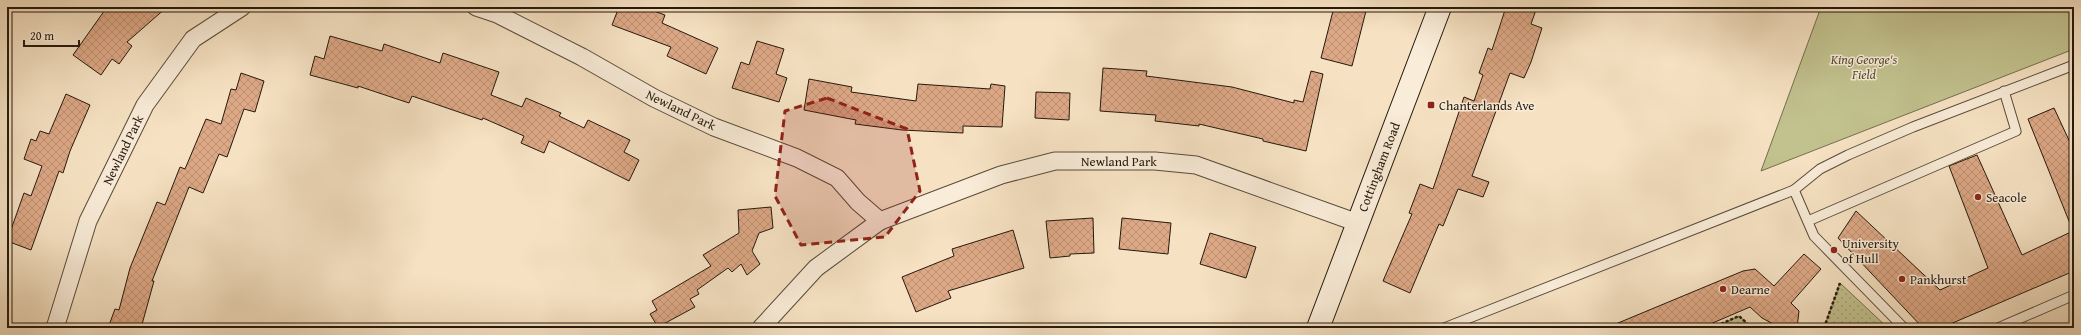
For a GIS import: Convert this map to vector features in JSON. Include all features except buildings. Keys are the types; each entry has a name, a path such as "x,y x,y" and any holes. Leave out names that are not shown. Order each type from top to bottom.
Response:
{"main road":[{"name":"Cottingham Road","path":"1321,327 1358,223 1440,7"}],"street":[{"name":"Newland Park","path":"55,328 88,221 145,105 193,39 242,7"},
{"name":"Newland Park","path":"476,7 497,14 582,57 654,98 714,127 797,158 837,178 858,202 880,221"},
{"name":"Newland Park","path":"761,328 816,268 880,221 1001,175 1055,161 1156,161 1196,165 1358,223"}],"lane":[{"path":"1444,328 1463,325 1794,190 1820,169 1848,155 2004,91 2074,65"},
{"path":"1808,221 2016,132 2004,91"},
{"path":"1794,190 1814,236 1904,328"},
{"path":"1998,328 2074,295"}],"path":[{"path":"1824,328 1840,282"},
{"path":"1712,328 1739,316 1752,328"}],"highlighted area":[{"path":"827,98 907,129 920,191 885,237 801,245 775,196 785,111"}],"green space":[{"name":"King George's Field","path":"1821,7 2074,7 2074,49 1761,171"},
{"path":"1840,283 1888,328 1824,328"},
{"path":"1739,316 1748,324 1745,328 1712,328"}],"place":[{"name":"Chanterlands Ave","path":"1431,105"},
{"name":"Seacole","path":"1978,197"},
{"name":"University of Hull","path":"1834,250"},
{"name":"Pankhurst","path":"1902,279"},
{"name":"Dearne","path":"1723,289"}]}
